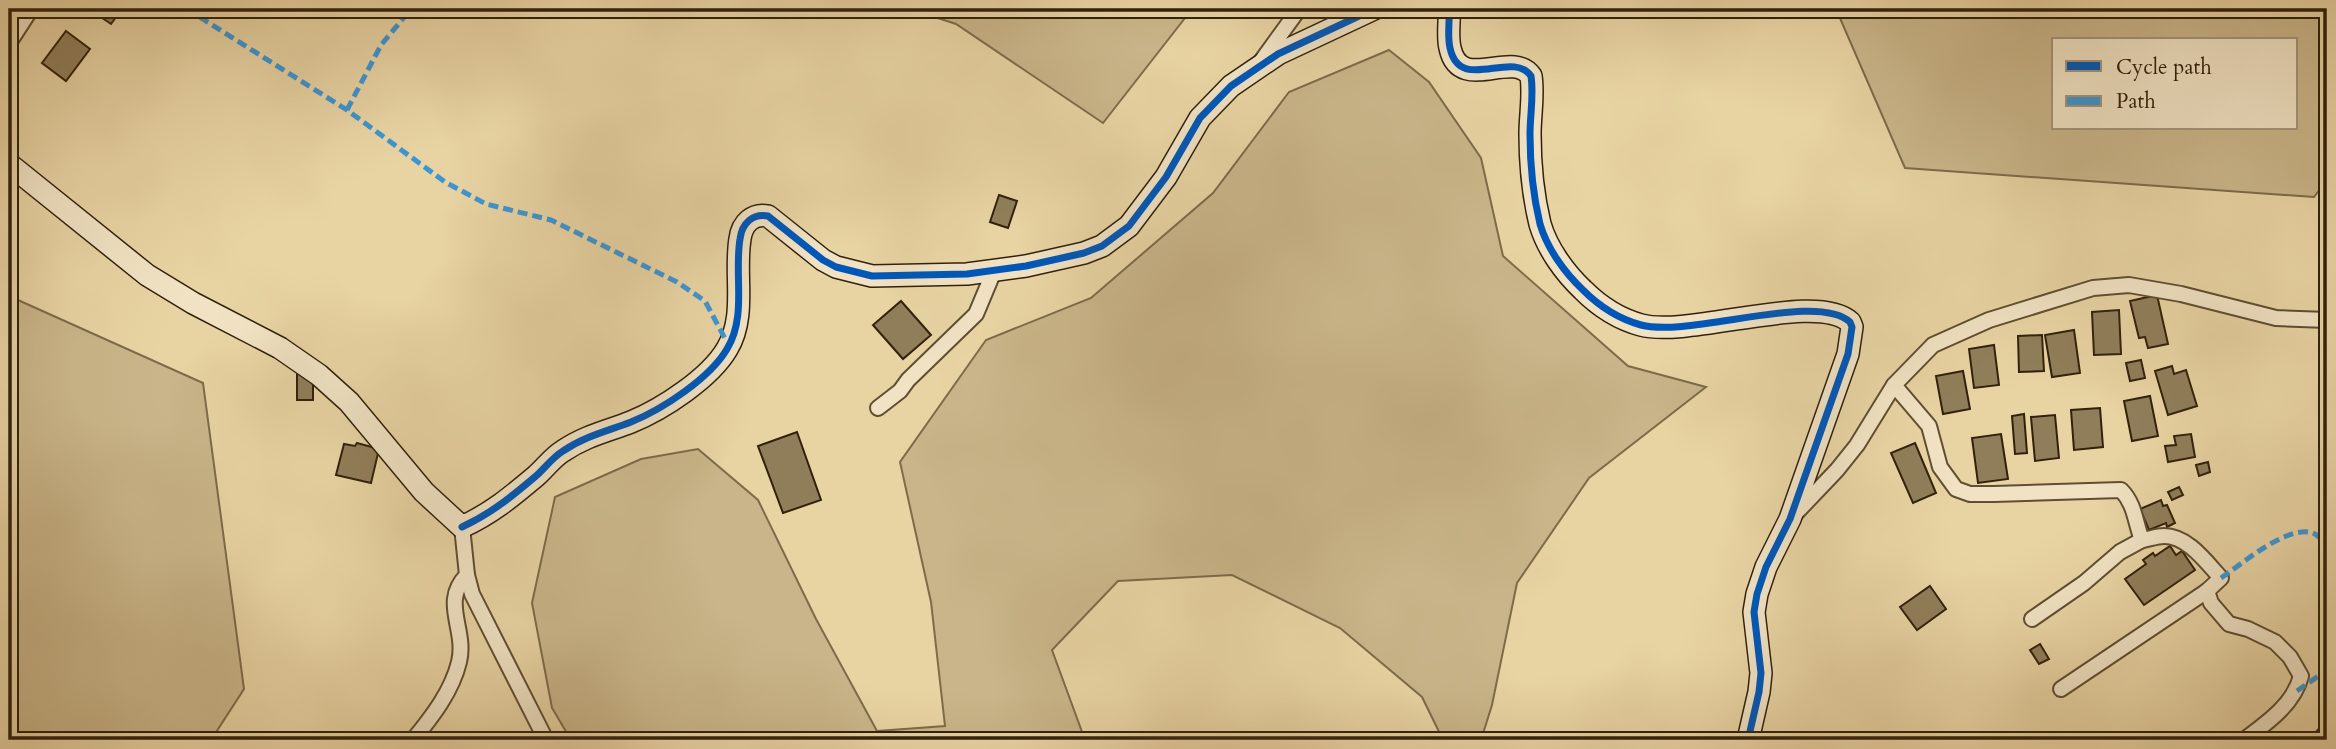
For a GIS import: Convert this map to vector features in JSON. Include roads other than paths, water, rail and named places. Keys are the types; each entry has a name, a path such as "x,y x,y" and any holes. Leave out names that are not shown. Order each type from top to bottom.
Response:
{"street":[{"path":"9,43 31,9"},
{"path":"1259,64 1299,9"},
{"path":"462,527 492,513 560,453 581,440 661,407 707,373 721,359 736,325 740,239 748,220 754,216 768,216 823,260 853,272 873,276 994,271 1066,258 1102,246 1117,237 1148,202 1166,177 1200,118 1231,86 1259,64 1374,9"},
{"path":"1450,9 1450,50 1460,66 1467,70 1512,67 1522,69 1531,76 1532,174 1541,225 1562,266 1594,301 1643,326 1681,326 1801,312 1837,315 1850,322 1852,327 1848,354 1790,519 1766,567 1757,594 1754,612 1761,673 1748,740"},
{"path":"9,164 147,275 193,303 281,348 319,375 349,402 424,492 462,527 467,575 478,606 545,740"},
{"path":"878,408 900,391 976,314 994,271"},
{"path":"1790,519 1857,445 1894,385 1933,345 1989,320 2093,288 2129,285 2181,294 2276,318 2327,320"},
{"path":"1894,385 1928,426 1940,467 1956,488 1970,494 2121,490 2132,501 2135,522 2142,540"},
{"path":"2032,619 2084,583 2120,552 2142,540 2164,536 2180,539 2221,578 2207,592 2061,689"},
{"path":"413,740 445,697 459,662 461,647 453,603 458,583 467,575"},
{"path":"2207,592 2211,603 2228,624 2248,629 2276,642 2290,657 2301,676 2297,691 2266,725 2245,740"}]}
